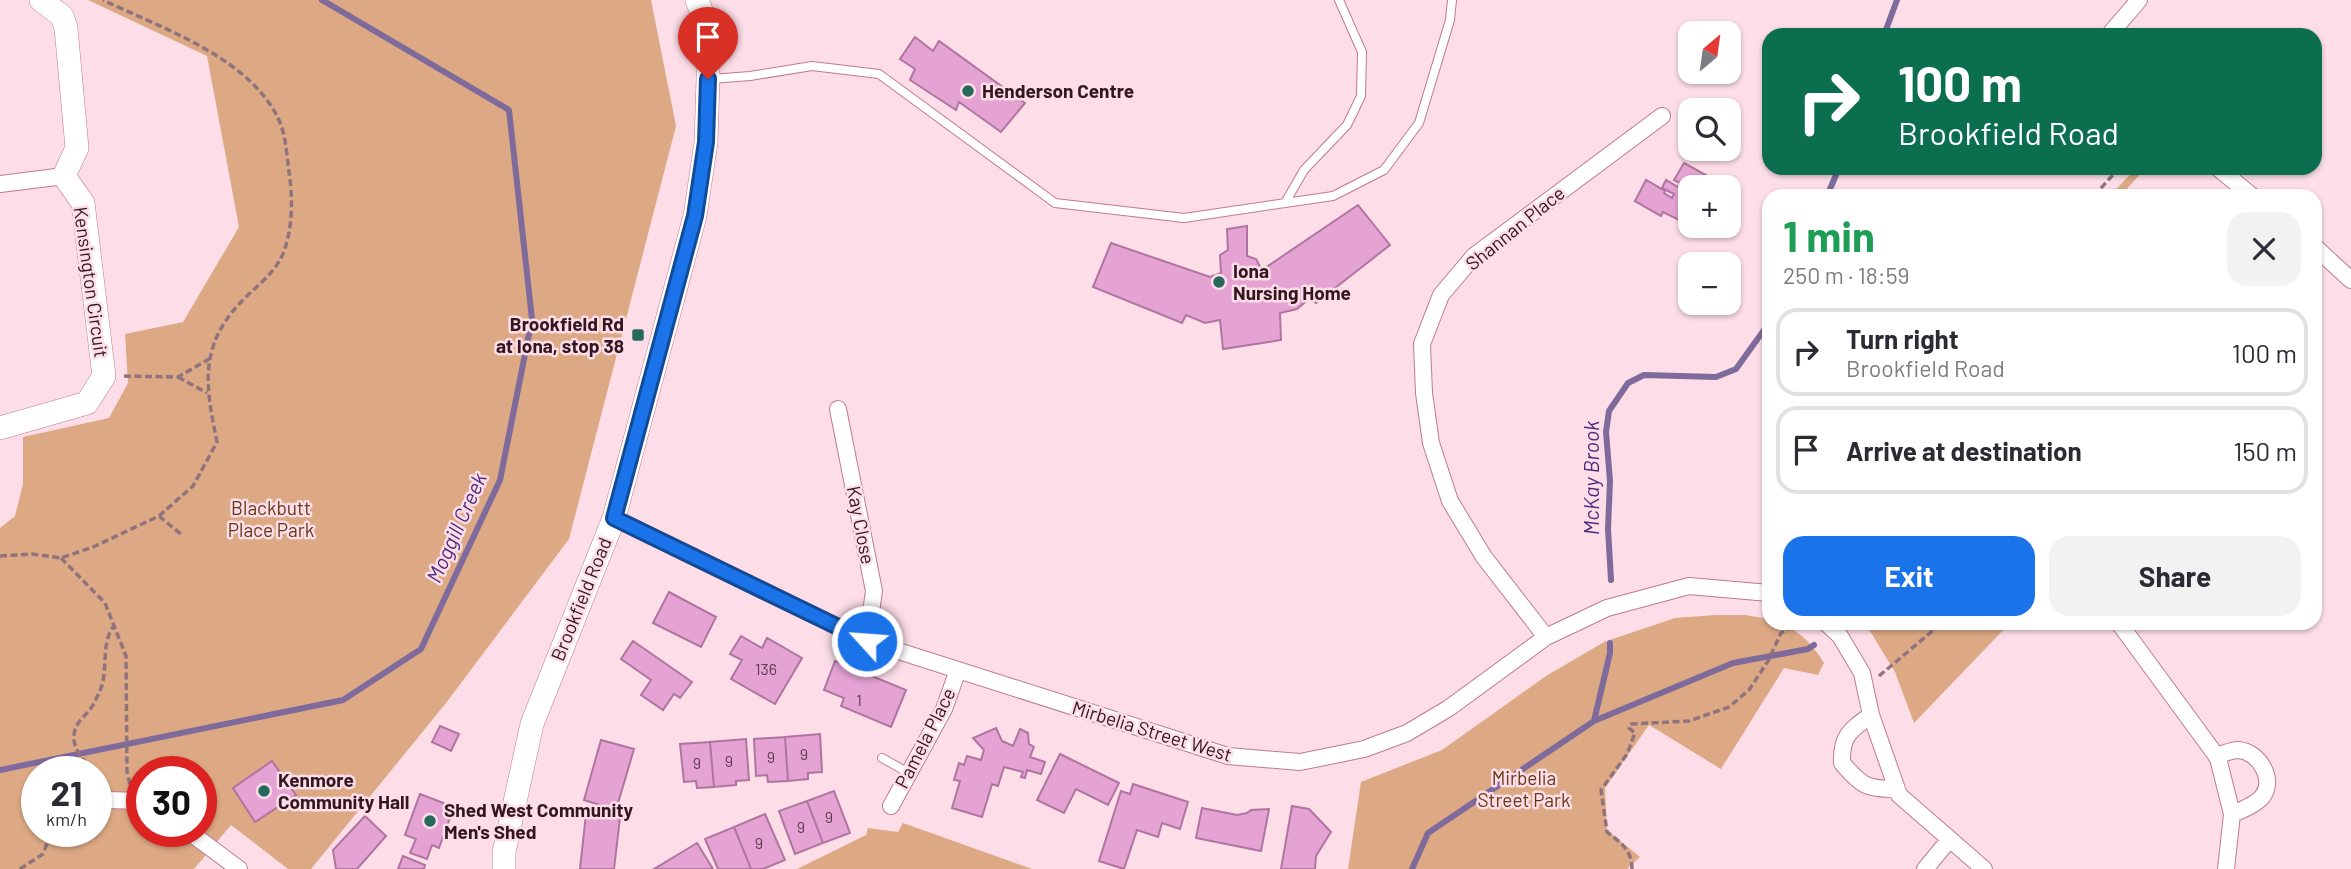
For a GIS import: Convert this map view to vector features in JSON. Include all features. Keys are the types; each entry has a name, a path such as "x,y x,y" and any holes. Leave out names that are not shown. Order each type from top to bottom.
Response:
{"main road":[{"path":"41,0 62,16 66,28 77,148 64,176"},
{"name":"Brookfield Road","path":"504,869 504,852 532,724 614,518 695,216 706,142 708,79 702,13 696,0"},
{"name":"Kensington Circuit","path":"0,428 87,403 104,376 83,203 64,176"}],"street":[{"path":"2115,28 2138,0"},
{"name":"Shannan Place","path":"1546,637 1484,557 1450,501 1431,443 1424,393 1422,344 1441,295 1474,256 1662,116"},
{"path":"2226,175 2244,189"},
{"path":"0,184 64,176"},
{"path":"2322,253 2351,280"},
{"name":"Kay Close","path":"838,409 874,591 867,641"},
{"name":"Mirbelia Street West","path":"614,518 867,641 1228,756 1300,762 1363,749 1407,733 1449,708 1546,637 1607,608 1689,586 1762,592"},
{"path":"1834,630 1862,673 1871,715 1899,795 1984,869"},
{"path":"2124,630 2216,756 2225,779 2232,814 2226,869"},
{"name":"Pamela Place","path":"891,806 944,709 957,670"},
{"path":"1871,715 1851,729 1842,746 1842,763 1872,789 1896,789"},
{"path":"2216,756 2240,750 2254,757 2265,768 2268,782 2263,796 2232,814"},
{"path":"1924,869 1949,841"},
{"path":"203,847 217,862 239,869"}],"lane":[{"path":"1285,203 1304,170 1347,125 1361,96 1362,52 1339,0"},
{"path":"708,79 750,76 812,65 879,74 1055,203 1184,218 1333,196 1384,170 1419,123 1450,20 1452,0"},
{"path":"881,758 909,773"}],"path":[{"path":"0,556 32,554 61,558 93,547 159,516 193,486 217,442 207,394 210,359 217,337 238,305 266,278 282,256 291,223 290,181 281,126 260,89 221,57 103,0"},
{"path":"2100,189 2113,175"},
{"path":"178,377 210,359"},
{"path":"104,376 178,377 207,394"},
{"path":"159,516 183,536"},
{"path":"61,558 105,603 126,656 127,756"},
{"path":"81,756 74,747 74,732 80,719 90,710 101,687 106,669 108,632 114,626"},
{"path":"1632,869 1632,858 1628,849 1607,832 1601,790 1633,742 1635,733 1629,727 1631,724 1689,720 1729,707 1749,690 1768,661 1781,633 1786,630"},
{"path":"1889,668 1934,630"},
{"path":"20,869 43,854 46,847"}],"green space":[{"name":"Blackbutt Place Park","path":"88,0 651,0 676,126 569,539 446,703 311,869 288,869 231,825 217,842 217,756 126,756 126,847 212,847 194,869 0,869 0,528 15,516 23,484 23,437 109,418 128,383 125,334 183,322 239,227 207,56"},
{"path":"2130,175 2140,175 2126,189 2116,189"},
{"name":"Mirbelia Street Park","path":"1716,615 1762,618 1762,630 1794,630 1814,648 1824,663 1818,675 1784,668 1721,769 1649,725 1605,788 1607,830 1640,857 1627,869 1348,869 1361,782 1442,750 1546,676 1604,642 1675,618"},
{"path":"1869,630 2003,630 1914,723 1895,672"},
{"path":"903,823 1032,869 797,869 866,835 868,828 898,832"}],"building":[{"name":"Henderson Centre","path":"915,37 933,51 939,41 1025,103 1001,132 959,102 956,110 910,80 915,69 900,59"},
{"path":"1684,163 1706,175 1678,175 1678,182 1674,180"},
{"path":"1646,180 1672,198 1674,194 1662,188 1666,180 1678,187 1678,220 1663,212 1661,216 1635,201"},
{"name":"Iona Nursing Home","path":"1358,205 1390,245 1316,303 1310,298 1297,309 1280,313 1281,340 1223,349 1220,320 1205,323 1186,315 1182,323 1093,287 1111,243 1210,277 1221,273 1220,255 1228,250 1227,229 1247,226 1247,256 1256,259 1262,270"},
{"path":"669,592 716,617 701,647 653,623"},
{"path":"741,636 762,648 767,638 802,658 775,704 731,679 742,660 730,654"},
{"path":"633,641 692,682 680,698 674,694 663,710 641,695 651,680 621,659"},
{"path":"835,661 906,690 891,727 841,706 844,698 824,690"},
{"path":"440,726 459,734 451,751 432,742"},
{"path":"996,728 1002,741 1013,746 1020,729 1028,733 1029,744 1034,747 1030,757 1045,762 1041,774 1027,770 1025,778 1021,777 1023,772 1004,767 998,786 992,784 982,817 952,808 960,781 954,780 959,763 964,765 967,756 981,760 984,750 973,738"},
{"path":"820,734 822,772 808,773 808,779 788,781 785,737"},
{"path":"785,737 788,781 768,782 767,775 756,776 754,739"},
{"path":"746,739 749,780 736,781 736,785 714,787 710,742"},
{"path":"601,740 634,749 616,810 584,800"},
{"path":"710,742 714,787 697,788 696,781 684,782 680,744"},
{"path":"1060,754 1119,783 1108,805 1076,789 1064,813 1037,800"},
{"name":"Kenmore Community Hall","path":"272,761 296,795 255,822 233,788"},
{"path":"1133,784 1188,802 1180,829 1162,823 1158,837 1137,830 1124,869 1099,861 1121,791 1130,794"},
{"path":"834,791 850,833 823,843 807,801"},
{"name":"Shed West Community Men's Shed","path":"420,794 454,807 439,848 432,845 427,859 410,853 416,839 405,835"},
{"path":"807,801 823,843 795,854 779,811"},
{"path":"1292,806 1309,809 1331,832 1316,856 1315,869 1281,869"},
{"path":"1202,808 1237,815 1251,810 1269,809 1261,851 1196,838"},
{"path":"586,814 620,818 614,869 580,869"},
{"path":"765,814 785,860 763,869 751,869 734,827"},
{"path":"365,816 386,836 357,869 336,869 333,850"},
{"path":"734,827 751,869 718,869 705,839"},
{"path":"697,843 713,869 654,869"},
{"path":"403,856 425,865 424,869 398,869"}],"waterway":[{"name":"Moggill Creek","path":"0,770 343,700 421,649 500,480 532,319 509,110 322,0"},
{"name":"McKay Brook","path":"1887,28 1897,0"},
{"name":"McKay Brook","path":"1830,189 1836,175"},
{"name":"McKay Brook","path":"1611,580 1608,529 1610,481 1606,432 1609,411 1628,383 1644,375 1716,377 1736,369 1762,333"},
{"name":"McKay Brook","path":"1594,721 1610,643"},
{"name":"McKay Brook","path":"1412,869 1428,833 1594,721 1733,663 1808,649 1814,645"}],"place":[{"name":"Henderson Centre","path":"968,91"},
{"name":"Iona Nursing Home","path":"1219,282"},
{"name":"Brookfield Rd at Iona, stop 38","path":"638,335"},
{"name":"Kenmore Community Hall","path":"264,791"},
{"name":"Shed West Community Men's Shed","path":"430,821"}],"route":[{"path":"708,79 706,142 695,216 614,518 867,641"}]}
